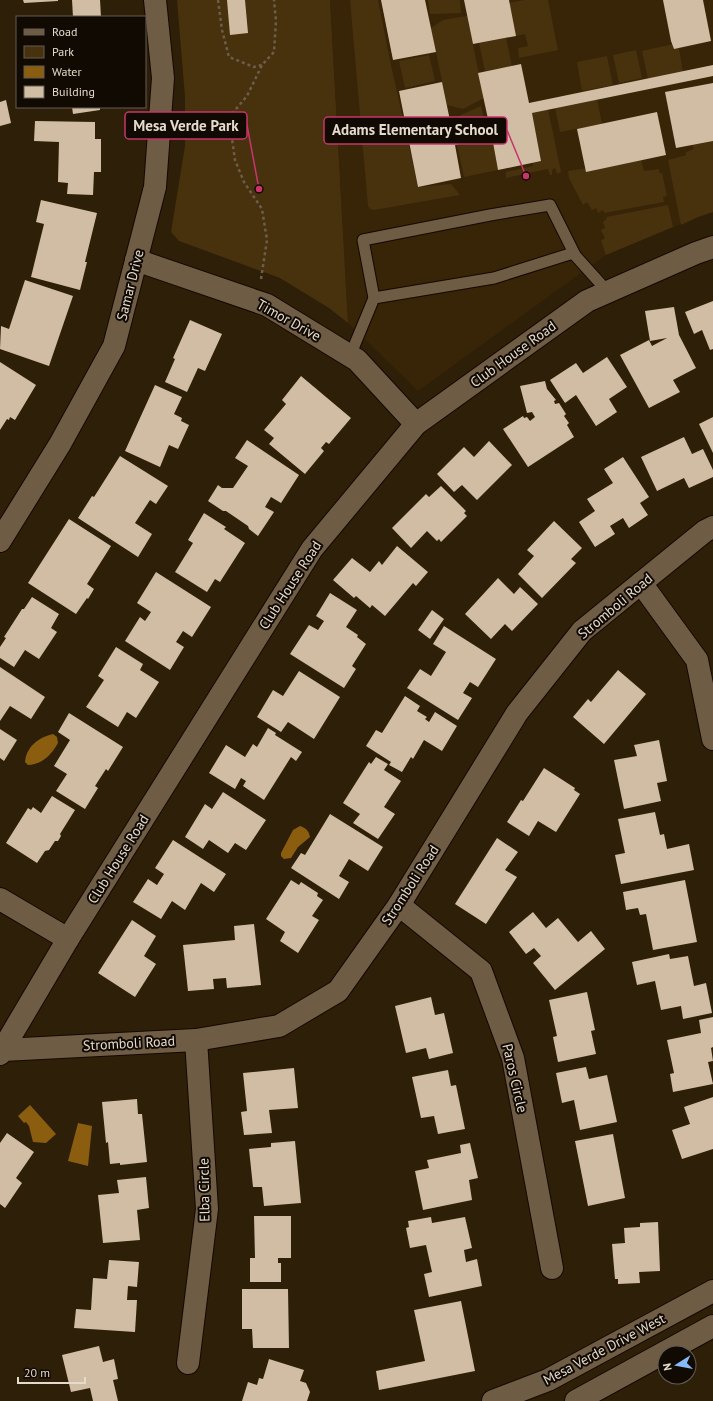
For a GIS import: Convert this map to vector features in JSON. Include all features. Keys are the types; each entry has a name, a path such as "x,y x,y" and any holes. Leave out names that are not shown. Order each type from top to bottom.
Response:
{"street":[{"name":"Samar Drive","path":"0,541 60,444 114,346 154,187 163,78 155,0"},
{"name":"Club House Road","path":"2,1052 68,939 312,549 416,424 587,301 713,247"},
{"name":"Timor Drive","path":"136,260 267,305 357,360 416,424"},
{"name":"Stromboli Road","path":"2,1052 196,1040 279,1026 338,992 400,905 517,713 582,630 705,531 713,527"},
{"path":"642,583 697,660 713,739"},
{"path":"0,899 68,939"},
{"name":"Paros Circle","path":"400,905 481,971 513,1058 552,1268"},
{"name":"Elba Circle","path":"188,1363 208,1210 196,1040"},
{"name":"Mesa Verde Drive West","path":"493,1401 548,1380 713,1291"},
{"path":"576,1401 713,1326"}],"lane":[{"path":"350,356 374,298 363,240 490,215 550,205 575,255 608,292"},
{"path":"374,298 494,278 573,253 575,255"}],"path":[{"path":"218,0 222,30 229,57 254,67 262,65"},
{"path":"261,279 267,240 262,209 244,182 235,160 231,115 247,96 262,65 274,52 276,21 274,0"}],"shaded area":[{"path":"330,0 713,0 713,212 606,255 418,391 348,323"}],"green space":[{"path":"177,0 330,0 348,323 329,308 280,278 179,241 171,232 185,146 185,97"},
{"path":"350,0 378,0 418,187 451,184 460,195 374,210 370,209 368,206"},
{"path":"428,0 460,0 461,13 430,14"},
{"path":"524,0 548,0 558,50 519,58 518,48 528,46 525,34 516,36 509,3"},
{"path":"467,16 484,98 463,109 447,105 431,28 443,20"},
{"path":"506,38 512,66 485,71 479,43"},
{"path":"678,43 683,72 648,79 642,51"},
{"path":"636,50 642,78 619,83 613,55"},
{"path":"429,55 435,81 405,88 399,61"},
{"path":"607,56 613,85 582,91 577,62"},
{"path":"597,99 602,124 560,132 555,108"},
{"path":"481,106 486,127 453,135 452,119"},
{"path":"548,109 561,172 557,174 555,168 552,170 552,175 550,175 548,169 506,178 506,172 533,166 533,163 541,161 532,113"},
{"path":"492,137 498,170 464,177 457,145"},
{"path":"713,141 713,212 681,225 668,160 686,155 686,152 694,149 692,145"},
{"path":"641,160 644,171 659,169 659,173 662,173 667,196 663,197 664,202 604,213 603,210 598,213 596,208 592,210 587,202 583,205 569,178 568,171"},
{"path":"668,205 673,227 606,255 601,241 605,238 601,230 605,228 603,222 607,219 606,217"}],"water":[{"path":"53,734 57,737 58,743 52,751 42,761 28,765 25,762 31,747 38,740"},
{"path":"300,826 307,830 310,837 298,847 291,858 284,859 281,856 281,853 293,830"},
{"path":"30,1105 56,1134 46,1143 33,1142 29,1126 18,1116"},
{"path":"78,1123 92,1126 88,1166 68,1161"}],"building":[{"path":"23,0 58,0 58,1 24,3"},
{"path":"72,0 100,0 101,16 73,16"},
{"path":"227,0 245,0 248,33 230,35"},
{"path":"381,0 425,0 436,52 393,60"},
{"path":"464,0 509,0 516,36 473,44"},
{"path":"663,0 703,0 711,41 674,49"},
{"path":"521,64 529,103 713,65 713,76 532,113 541,161 498,170 492,137 455,145 461,178 418,187 399,91 442,82 453,135 490,128 478,73"},
{"path":"713,83 713,141 676,148 665,92"},
{"path":"6,100 11,123 0,126 0,102"},
{"path":"72,108 100,108 100,110 73,114"},
{"path":"657,112 666,155 586,172 577,129"},
{"path":"35,121 95,122 95,139 101,139 101,172 94,172 93,195 67,194 68,183 58,182 59,142 34,141"},
{"path":"41,200 97,213 80,290 31,277 44,224 36,222"},
{"path":"25,280 73,296 49,366 0,349 1,326 9,329"},
{"path":"713,301 713,349 710,350 702,330 694,334 685,312"},
{"path":"674,307 679,335 696,368 673,380 680,392 649,408 620,355 649,340 652,346 667,338 650,341 645,311"},
{"path":"190,320 222,334 205,371 198,368 187,392 165,382 175,359 173,358"},
{"path":"607,357 627,387 609,399 617,412 596,426 576,395 565,403 550,380 576,363 583,373"},
{"path":"0,362 36,385 15,420 10,417 9,420 7,419 0,430"},
{"path":"301,376 351,418 329,444 326,442 321,448 324,451 305,474 269,444 274,438 264,430 286,404 282,400"},
{"path":"545,381 547,389 556,400 554,401 555,404 559,403 566,414 564,416 569,423 567,425 574,437 528,467 503,429 523,416 524,418 527,417 530,421 535,417 532,412 527,413 520,386"},
{"path":"155,385 182,397 174,414 182,418 181,421 189,425 178,449 169,445 160,467 125,451"},
{"path":"713,417 713,453 699,424"},
{"path":"684,437 692,454 703,449 713,470 713,477 689,488 684,478 657,491 641,457"},
{"path":"247,440 299,475 281,503 271,497 265,507 274,512 258,536 249,529 248,526 208,501 218,485 222,488 233,488 248,466 235,458"},
{"path":"489,441 512,465 477,500 462,485 454,492 437,474 464,447 474,457"},
{"path":"120,456 168,486 156,504 150,500 135,523 152,534 138,557 78,518 92,496 94,497"},
{"path":"623,457 649,497 640,503 648,515 629,528 623,518 610,526 615,534 595,547 579,522 595,511 587,499 613,483 604,469"},
{"path":"441,486 466,511 464,513 467,516 441,542 439,539 437,541 427,531 411,548 392,528 426,494 429,497"},
{"path":"204,513 226,527 224,529 245,543 220,582 215,579 207,592 175,572 193,543 188,540"},
{"path":"69,519 111,546 87,584 94,589 76,614 28,583"},
{"path":"554,521 582,548 571,559 576,563 542,598 518,574 534,556 527,550"},
{"path":"397,546 428,572 416,586 413,583 385,616 372,605 370,608 356,596 354,598 333,580 352,558 370,572 379,561 382,565"},
{"path":"156,572 211,607 192,637 183,631 176,642 184,647 170,670 125,641 140,617 145,621 151,612 137,603"},
{"path":"498,578 514,594 520,587 538,604 512,631 505,624 491,639 465,614"},
{"path":"330,593 357,610 346,627 358,635 357,637 366,644 352,666 356,669 344,688 290,654 309,625 318,630 324,621 316,616"},
{"path":"32,597 59,614 51,628 57,632 39,659 25,650 14,667 0,658 0,647 6,638 4,637 22,609 24,609"},
{"path":"432,610 444,619 430,639 418,630"},
{"path":"444,626 496,659 478,687 470,682 463,693 472,698 458,720 407,688 420,669 431,676 446,652 433,644"},
{"path":"116,647 143,664 140,670 159,682 136,718 127,712 118,727 86,707 104,680 98,676"},
{"path":"0,667 45,697 31,719 10,706 0,721"},
{"path":"618,670 646,694 604,744 573,717 588,699 591,702"},
{"path":"299,671 340,697 314,739 288,722 281,732 257,717 273,690 283,696"},
{"path":"405,696 420,706 417,711 427,717 425,719 429,722 435,712 457,726 442,751 424,740 413,759 411,757 402,772 389,765 391,762 366,746 376,730 382,733"},
{"path":"69,713 123,747 108,771 106,769 95,786 98,788 85,809 56,791 67,774 54,766 70,740 58,732"},
{"path":"268,728 276,733 275,735 302,752 296,761 291,757 264,800 243,786 246,781 241,778 235,789 209,773 226,745 245,757 253,744 257,747"},
{"path":"0,729 17,740 4,761 0,758"},
{"path":"659,740 667,781 657,783 661,801 624,809 614,760 637,756 634,745"},
{"path":"376,757 388,764 384,770 401,781 384,807 395,814 378,839 353,823 360,814 343,803 369,762 371,764"},
{"path":"544,768 575,788 574,790 580,794 556,832 538,821 529,836 507,822 521,800 523,801"},
{"path":"223,792 266,820 246,850 235,843 228,853 209,840 203,849 185,837 205,804 212,809"},
{"path":"52,796 75,810 60,834 61,836 58,841 55,841 49,850 45,851 37,863 6,843 28,808 31,810 33,807 41,813"},
{"path":"655,812 660,835 664,834 667,849 689,844 694,870 621,884 615,855 625,853 618,819"},
{"path":"330,814 383,847 368,871 349,859 339,876 349,882 339,899 291,868 301,853 305,855"},
{"path":"497,838 518,852 505,870 517,877 486,924 455,904"},
{"path":"173,840 226,874 214,892 201,883 185,910 172,901 161,919 133,902 148,879 157,885 164,874 155,868"},
{"path":"291,880 299,885 301,882 318,893 317,896 323,900 312,916 319,920 298,953 280,941 285,932 266,919"},
{"path":"685,880 697,942 653,950 646,914 640,915 638,908 626,910 623,892"},
{"path":"533,912 546,928 558,918 578,942 591,931 605,949 555,990 533,963 541,956 534,948 526,954 509,932"},
{"path":"132,920 156,936 144,956 156,964 135,997 98,973"},
{"path":"254,924 261,985 227,988 226,978 213,979 214,989 188,991 183,945 235,940 234,926"},
{"path":"669,954 670,959 688,956 694,986 706,983 712,1013 683,1019 681,1006 661,1010 655,981 637,985 632,962"},
{"path":"587,992 595,1030 591,1031 596,1054 558,1062 553,1037 557,1036 549,1000"},
{"path":"431,997 435,1015 444,1013 453,1053 429,1059 426,1048 406,1053 395,1006"},
{"path":"713,1017 713,1047 711,1048 713,1061 708,1062 713,1084 673,1092 670,1074 674,1073 667,1040 701,1033 699,1020"},
{"path":"586,1067 589,1079 607,1075 617,1122 580,1130 574,1100 562,1103 556,1073"},
{"path":"294,1068 298,1108 269,1110 272,1133 244,1135 241,1112 247,1111 243,1073"},
{"path":"448,1070 451,1086 456,1085 465,1129 438,1134 434,1116 421,1118 412,1077"},
{"path":"713,1097 713,1149 682,1159 672,1130 690,1124 684,1107"},
{"path":"137,1099 138,1114 142,1114 147,1162 120,1165 120,1163 110,1164 108,1142 106,1143 102,1102"},
{"path":"7,1133 34,1152 16,1178 22,1183 5,1208 0,1204 0,1143"},
{"path":"613,1134 625,1198 588,1206 575,1141"},
{"path":"295,1141 301,1203 264,1206 262,1187 253,1187 249,1149 271,1147 271,1143"},
{"path":"470,1143 478,1178 469,1180 472,1200 423,1210 415,1171 429,1168 427,1160 461,1153 460,1145"},
{"path":"146,1177 149,1208 137,1210 140,1240 103,1243 98,1195 119,1193 117,1180"},
{"path":"254,1216 291,1216 291,1258 278,1258 278,1263 281,1263 281,1282 250,1282 250,1258 255,1258"},
{"path":"431,1217 432,1223 465,1217 472,1248 464,1250 466,1262 477,1259 482,1286 429,1297 424,1274 432,1272 426,1245 410,1248 406,1228 409,1227 408,1221"},
{"path":"658,1222 660,1271 639,1272 640,1283 618,1284 618,1279 615,1279 612,1244 625,1243 624,1228 640,1227 640,1223"},
{"path":"109,1260 139,1262 137,1287 128,1286 127,1300 137,1300 135,1332 74,1328 76,1309 91,1310 93,1278 107,1279"},
{"path":"242,1289 288,1289 289,1348 253,1348 252,1329 242,1329"},
{"path":"461,1301 475,1371 379,1390 376,1371 425,1361 414,1310"},
{"path":"99,1346 103,1362 114,1359 118,1379 113,1380 118,1401 93,1401 90,1388 71,1392 62,1355"},
{"path":"269,1359 304,1370 300,1381 306,1383 310,1392 307,1401 242,1401 248,1382 257,1385 259,1378 263,1379"}],"place":[{"name":"Adams Elementary School","path":"526,176"},
{"name":"Mesa Verde Park","path":"259,189"}]}
